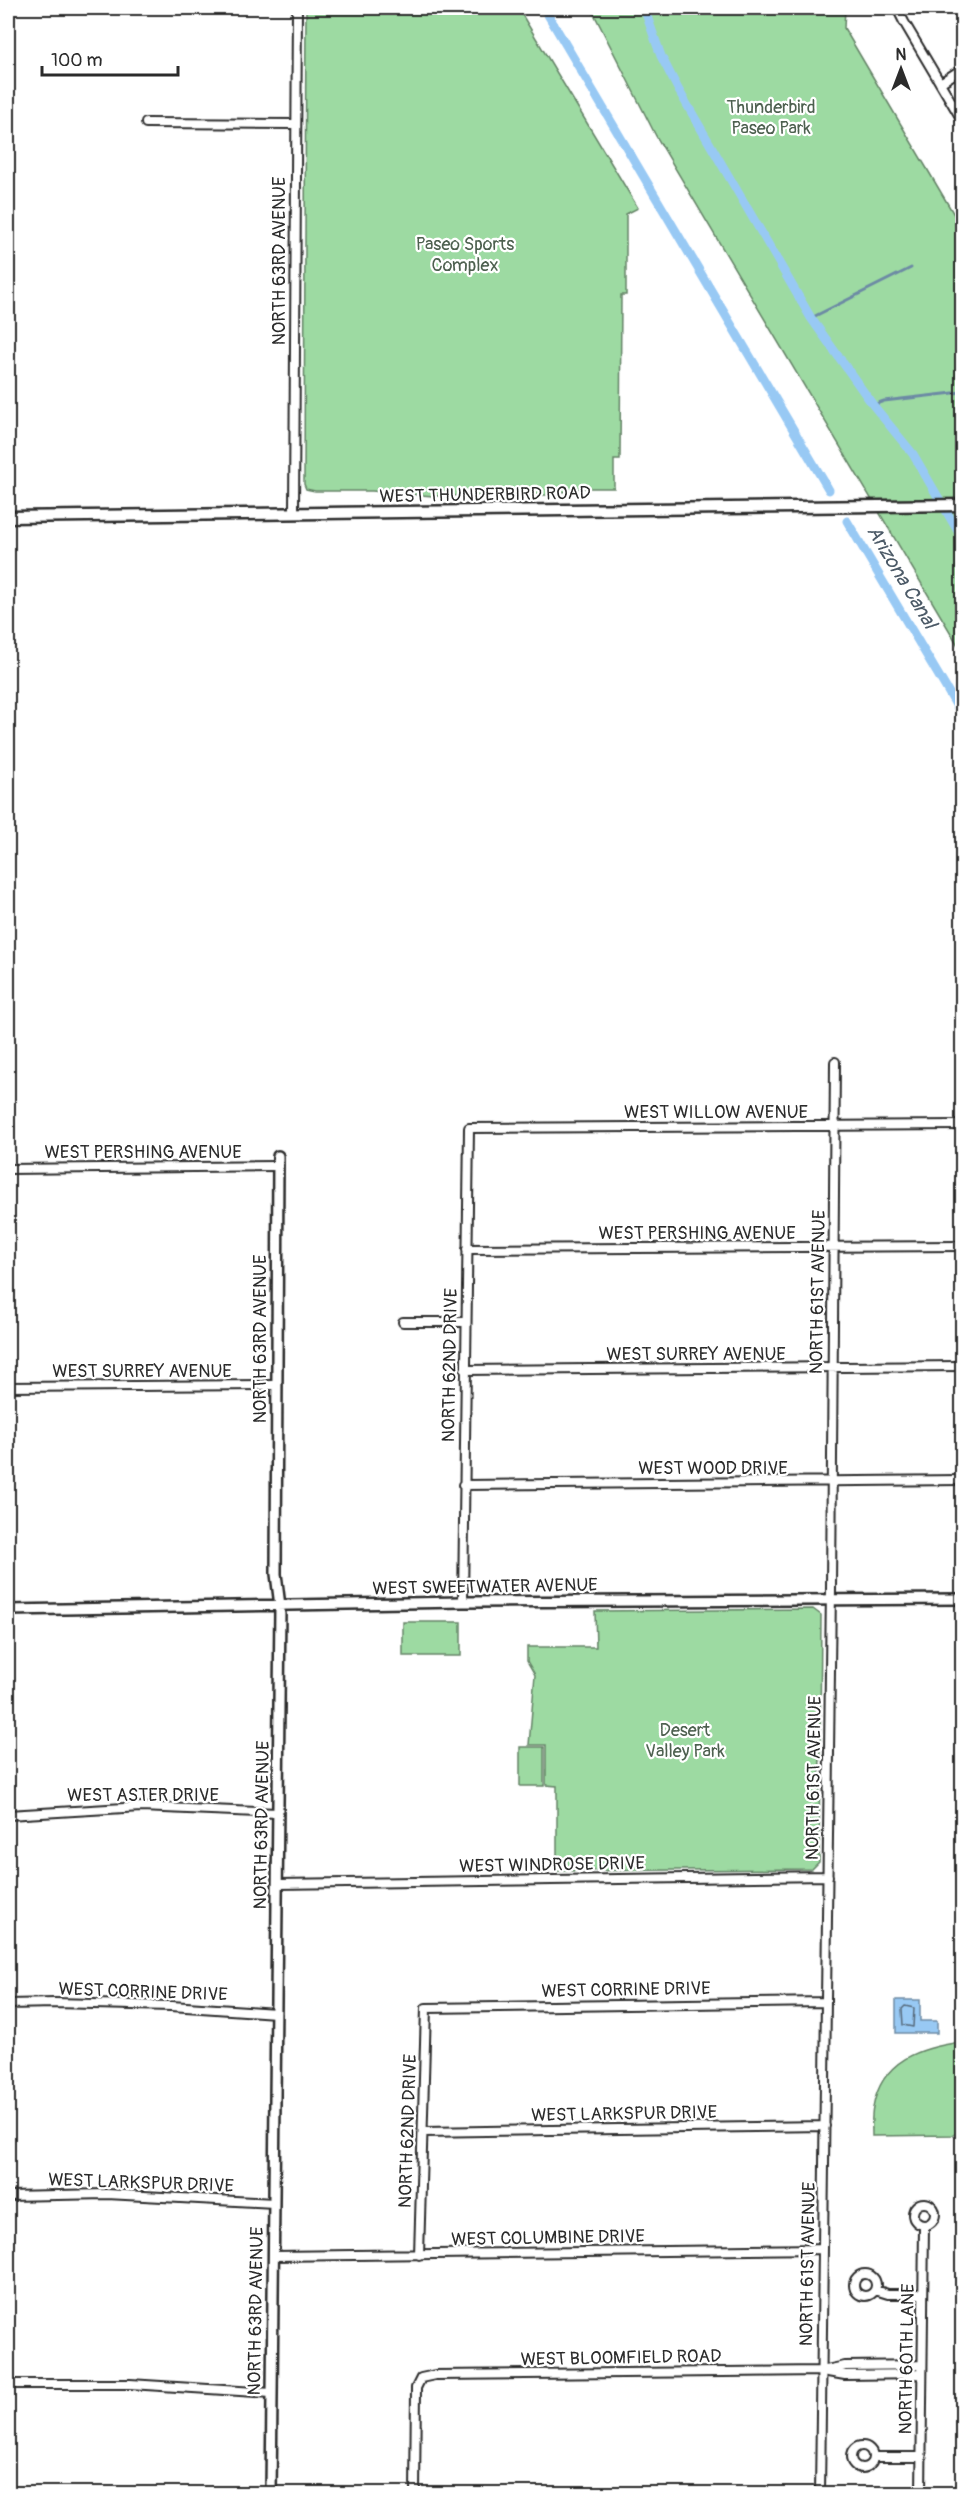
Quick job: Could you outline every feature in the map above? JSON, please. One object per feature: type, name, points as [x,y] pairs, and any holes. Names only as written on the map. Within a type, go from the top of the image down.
[{"type":"main road","name":"WEST THUNDERBIRD ROAD","points":[[8,517],[963,505]]},
{"type":"street","name":"NORTH 63RD AVENUE","points":[[294,514],[297,8]]},
{"type":"street","points":[[897,8],[963,120]]},
{"type":"street","points":[[940,83],[963,69]]},
{"type":"street","points":[[146,123],[296,124]]},
{"type":"street","name":"NORTH 61ST AVENUE","points":[[820,2493],[835,1062]]},
{"type":"street","name":"WEST WILLOW AVENUE","points":[[469,1128],[963,1125]]},
{"type":"street","name":"NORTH 62ND DRIVE","points":[[463,1602],[469,1128]]},
{"type":"street","name":"NORTH 63RD AVENUE","points":[[271,2493],[280,1606],[276,1574],[278,1161]]},
{"type":"street","name":"WEST PERSHING AVENUE","points":[[8,1168],[278,1161]]},
{"type":"street","name":"WEST PERSHING AVENUE","points":[[467,1249],[963,1246]]},
{"type":"street","points":[[403,1322],[466,1322]]},
{"type":"street","name":"WEST SURREY AVENUE","points":[[465,1370],[963,1366]]},
{"type":"street","name":"WEST SURREY AVENUE","points":[[8,1387],[276,1385]]},
{"type":"street","name":"WEST WOOD DRIVE","points":[[463,1485],[963,1480]]},
{"type":"street","name":"WEST SWEETWATER AVENUE","points":[[8,1610],[463,1602],[963,1599]]},
{"type":"street","name":"WEST ASTER DRIVE","points":[[8,1815],[141,1807],[278,1813]]},
{"type":"street","name":"WEST WINDROSE DRIVE","points":[[278,1884],[828,1876]]},
{"type":"street","name":"WEST CORRINE DRIVE","points":[[426,2008],[826,2002]]},
{"type":"street","name":"WEST CORRINE DRIVE","points":[[8,2004],[171,2006],[276,2013]]},
{"type":"street","name":"NORTH 62ND DRIVE","points":[[419,2255],[426,2008]]},
{"type":"street","name":"WEST LARKSPUR DRIVE","points":[[424,2132],[825,2126]]},
{"type":"street","name":"WEST LARKSPUR DRIVE","points":[[8,2196],[108,2194],[274,2203]]},
{"type":"street","name":"NORTH 60TH LANE","points":[[921,2493],[924,2225]]},
{"type":"street","name":"WEST COLUMBINE DRIVE","points":[[273,2256],[823,2249]]},
{"type":"street","points":[[875,2290],[888,2294],[923,2294]]},
{"type":"street","name":"WEST BLOOMFIELD ROAD","points":[[415,2493],[416,2388],[420,2378],[435,2375],[822,2371],[845,2366],[922,2370]]},
{"type":"street","points":[[8,2384],[130,2384],[272,2393]]},
{"type":"street","points":[[874,2457],[921,2457]]},
{"type":"green space","name":"Paseo Sports Complex","points":[[306,8],[518,8],[638,208],[626,214],[626,295],[621,295],[620,460],[614,460],[614,488],[582,488],[547,495],[433,496],[306,489],[304,484]]},
{"type":"green space","name":"Thunderbird Paseo Park","points":[[591,8],[845,8],[844,28],[962,228],[962,652],[656,136]]},
{"type":"green space","name":"Desert Valley Park","points":[[813,1609],[821,1615],[819,1862],[812,1869],[557,1871],[557,1786],[546,1785],[546,1745],[529,1745],[535,1675],[527,1661],[527,1647],[596,1647],[595,1611]]},
{"type":"green space","points":[[403,1622],[461,1622],[461,1656],[403,1656]]},
{"type":"green space","points":[[520,1747],[544,1747],[544,1786],[520,1786]]},
{"type":"green space","points":[[962,2042],[962,2127],[954,2135],[872,2136],[872,2111],[877,2092],[894,2067],[918,2052]]},
{"type":"water","points":[[896,2000],[920,2000],[920,2021],[937,2021],[937,2033],[896,2033]]},
{"type":"waterway","points":[[544,8],[829,490]]},
{"type":"waterway","points":[[644,8],[661,56],[678,89],[811,318],[873,405],[913,454],[962,538]]},
{"type":"waterway","points":[[811,318],[911,268]]},
{"type":"waterway","points":[[873,405],[884,401],[962,392]]},
{"type":"waterway","name":"Arizona Canal","points":[[847,521],[962,715]]}]
